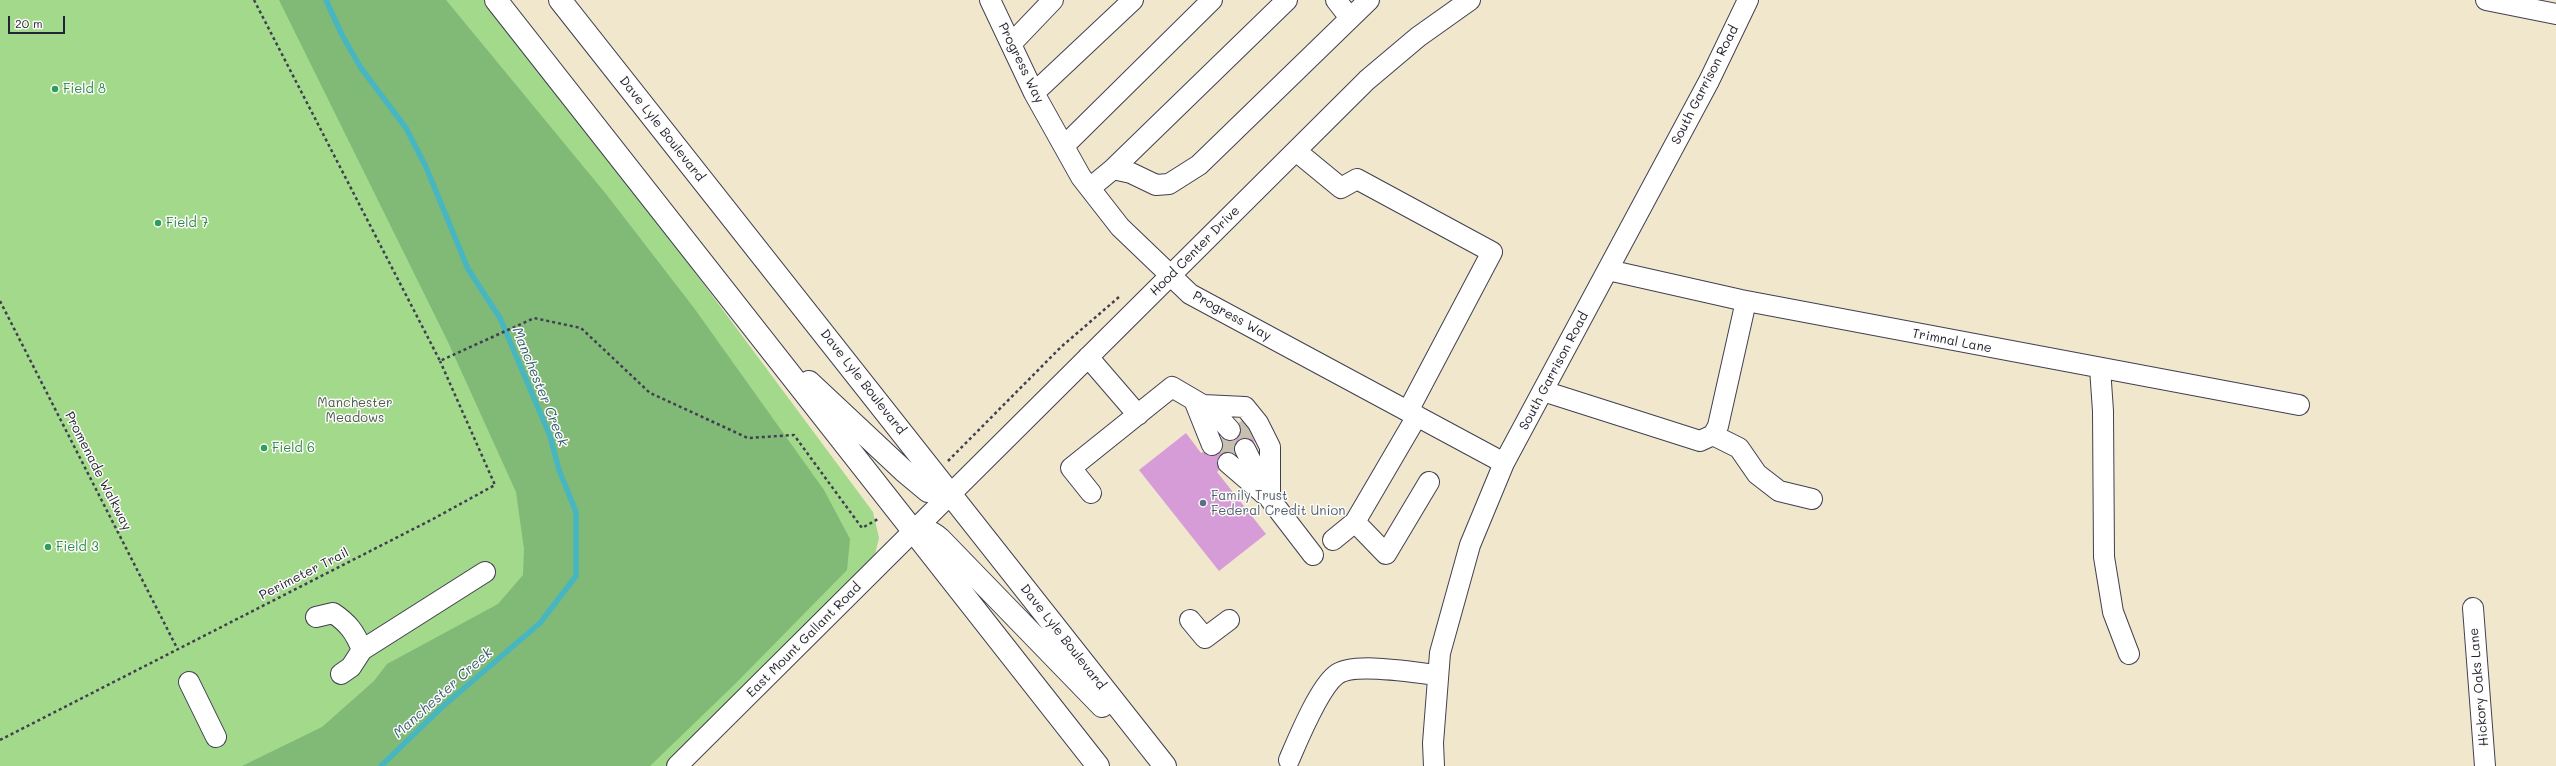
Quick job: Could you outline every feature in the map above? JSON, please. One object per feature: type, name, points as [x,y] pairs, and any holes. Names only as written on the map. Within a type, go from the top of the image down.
[{"type":"main road","points":[[496,0],[1098,766]]},
{"type":"main road","name":"Dave Lyle Boulevard","points":[[560,0],[952,493],[1165,766]]},
{"type":"main road","points":[[758,333],[904,471],[928,491],[952,493]]},
{"type":"main road","points":[[913,532],[932,532],[940,539],[1160,766]]},
{"type":"street","name":"Progress Way","points":[[990,0],[1034,93],[1090,188],[1120,228],[1190,294],[1504,463]]},
{"type":"street","points":[[1011,44],[1053,0]]},
{"type":"street","points":[[1034,93],[1132,0]]},
{"type":"street","points":[[1064,146],[1212,0]]},
{"type":"street","points":[[1090,188],[1112,169],[1287,0]]},
{"type":"street","points":[[1336,0],[1350,18]]},
{"type":"street","points":[[1112,169],[1132,173],[1156,186],[1169,184],[1199,165],[1369,0]]},
{"type":"street","name":"Hood Center Drive","points":[[930,514],[1367,80],[1418,37],[1470,0]]},
{"type":"street","name":"South Garrison Road","points":[[1434,766],[1433,743],[1440,653],[1470,545],[1504,463],[1709,81],[1748,0]]},
{"type":"street","points":[[2486,0],[2556,14]]},
{"type":"street","points":[[1296,151],[1341,188],[1357,179],[1492,252],[1413,414],[1355,522],[1333,540]]},
{"type":"street","name":"Trimnal Lane","points":[[1608,270],[1746,301],[2299,406]]},
{"type":"street","points":[[1543,391],[1700,441],[1713,435],[1718,426],[1746,301]]},
{"type":"street","points":[[1088,357],[1138,415]]},
{"type":"street","points":[[2100,368],[2104,434],[2104,557],[2113,612],[2129,654]]},
{"type":"street","points":[[1091,493],[1071,468],[1172,387],[1213,411],[1226,434]]},
{"type":"street","points":[[1199,402],[1245,407],[1258,423],[1270,447],[1270,499]]},
{"type":"street","points":[[1713,435],[1739,448],[1757,474],[1779,491],[1812,500]]},
{"type":"street","points":[[1241,453],[1270,499],[1313,555]]},
{"type":"street","points":[[1355,522],[1386,554],[1429,482]]},
{"type":"street","name":"East Mount Gallant Road","points":[[677,766],[930,514]]},
{"type":"street","points":[[341,674],[351,667],[362,650],[485,572]]},
{"type":"street","name":"Hickory Oaks Lane","points":[[2473,608],[2484,766]]},
{"type":"street","points":[[316,617],[333,613],[347,622],[356,634],[362,650]]},
{"type":"street","points":[[1190,620],[1205,638],[1229,620]]},
{"type":"street","points":[[1289,760],[1314,707],[1336,674],[1355,668],[1438,675]]},
{"type":"street","points":[[189,682],[216,737]]},
{"type":"path","points":[[254,0],[440,361],[534,318],[581,328],[650,393],[748,438],[794,435],[862,528],[895,507]]},
{"type":"path","name":"Promenade Walkway","points":[[0,301],[178,650]]},
{"type":"path","name":"Perimeter Trail","points":[[0,740],[433,519],[495,485],[440,361]]},
{"type":"green space","name":"Manchester Meadows","points":[[0,0],[484,0],[613,162],[873,512],[879,538],[872,566],[667,766],[0,766]]},
{"type":"green space","points":[[279,0],[446,0],[606,194],[694,308],[824,490],[850,539],[847,570],[735,684],[650,766],[242,766],[322,727],[374,681],[387,664],[498,604],[523,575],[524,549],[516,492],[448,342]]},
{"type":"building","name":"Family Trust Federal Credit Union","points":[[1242,421],[1255,442],[1246,438],[1240,439],[1234,448],[1235,454],[1225,452],[1219,456],[1217,461],[1219,470],[1217,472],[1266,534],[1219,571],[1139,470],[1186,433],[1201,453],[1203,452],[1210,456],[1217,455],[1223,447],[1221,438],[1232,441],[1238,438],[1241,433],[1239,423]]},
{"type":"waterway","name":"Manchester Creek","points":[[326,0],[342,35],[361,68],[406,128],[426,167],[468,269],[500,318],[550,436],[559,470],[576,512],[576,576],[540,623],[441,708],[381,766]]},
{"type":"tunnel","points":[[1240,422],[1254,443]]},
{"type":"tunnel","points":[[1221,438],[1237,457]]},
{"type":"place","name":"Field 8","points":[[55,89]]},
{"type":"place","name":"Field 7","points":[[158,223]]},
{"type":"place","name":"Field 6","points":[[264,448]]},
{"type":"place","name":"Family Trust Federal Credit Union","points":[[1203,503]]},
{"type":"place","name":"Field 3","points":[[48,547]]}]
